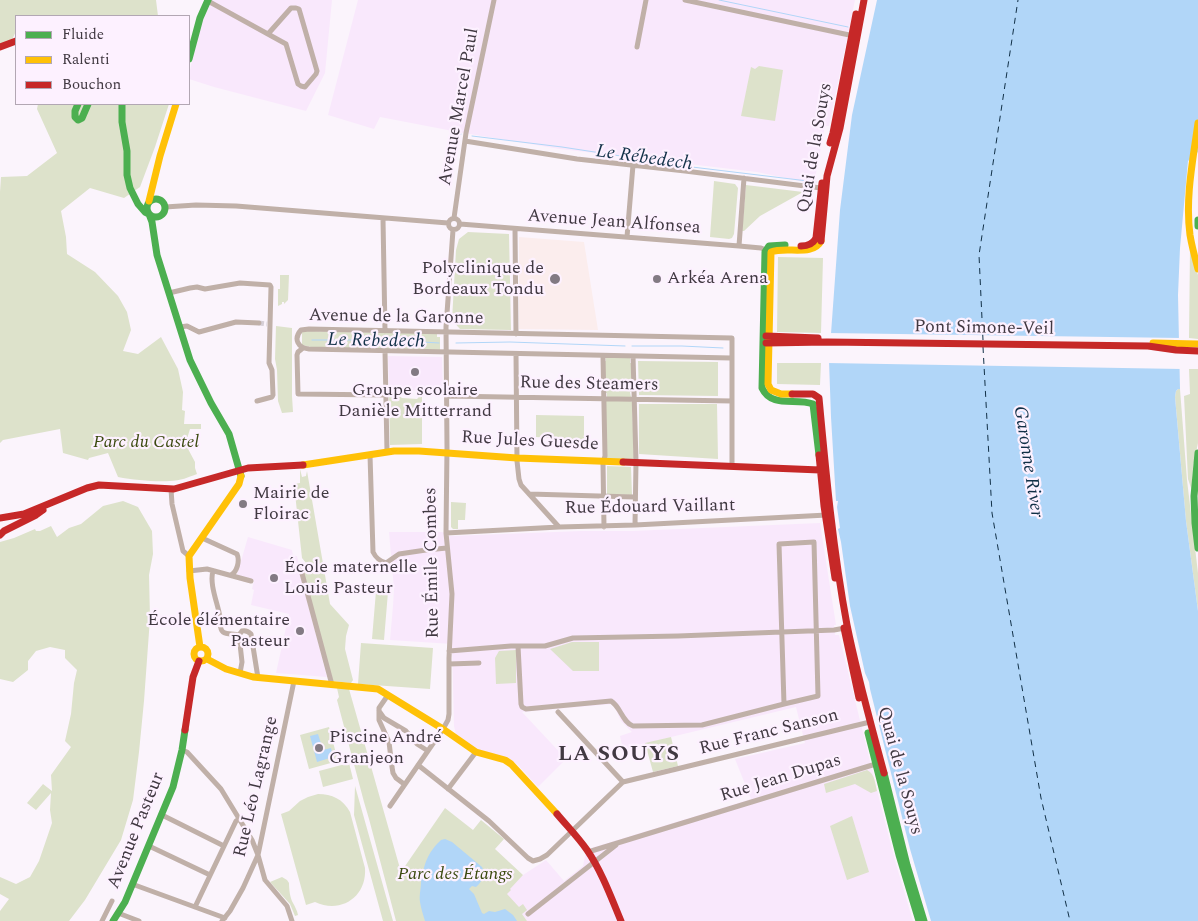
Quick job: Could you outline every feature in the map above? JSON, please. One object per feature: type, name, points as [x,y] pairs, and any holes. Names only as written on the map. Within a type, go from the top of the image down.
[{"type":"main road","points":[[190,55],[200,18],[208,0]]},
{"type":"main road","name":"Quai de la Souys","points":[[768,251],[813,250],[821,243],[827,176],[840,128],[859,0]]},
{"type":"main road","name":"Quai de la Souys","points":[[828,515],[830,499],[824,476],[814,406],[811,402],[774,400],[765,395],[762,388],[766,340],[768,251],[769,246],[772,245],[808,246],[814,242],[817,234],[821,188],[826,160],[864,0]]},
{"type":"main road","points":[[0,47],[15,41]]},
{"type":"main road","points":[[78,105],[74,115],[78,120],[82,118],[88,105]]},
{"type":"main road","points":[[122,105],[122,125],[128,159],[130,187],[145,213],[154,217],[160,216]]},
{"type":"main road","points":[[176,105],[160,156],[147,210],[152,222],[152,234],[156,250],[194,368],[229,434],[241,479],[189,556],[189,571],[200,647]]},
{"type":"main road","points":[[1198,123],[1196,159],[1191,171],[1189,192],[1190,231],[1193,253],[1198,269]]},
{"type":"main road","points":[[152,187],[165,208],[164,213],[156,224],[161,265]]},
{"type":"main road","points":[[1189,192],[1198,254]]},
{"type":"main road","points":[[136,200],[148,203],[154,199],[159,199]]},
{"type":"main road","points":[[1198,220],[1198,226]]},
{"type":"main road","name":"Pont Simone-Veil","points":[[766,340],[1198,347]]},
{"type":"main road","name":"Rue Jules Guesde","points":[[42,505],[99,485],[171,489],[258,466],[302,465],[387,452],[420,451],[517,458],[732,466],[823,467]]},
{"type":"main road","points":[[1198,453],[1194,505],[1198,548]]},
{"type":"main road","name":"Quai de la Souys","points":[[823,467],[828,515],[846,628],[902,862],[919,921]]},
{"type":"main road","points":[[1195,483],[1198,473]]},
{"type":"main road","points":[[0,514],[13,513],[42,505]]},
{"type":"main road","points":[[0,518],[24,514],[42,505]]},
{"type":"main road","points":[[0,535],[41,512],[43,509],[42,505]]},
{"type":"main road","points":[[200,647],[207,650],[209,654],[203,662],[198,661],[194,654],[196,649],[200,647]]},
{"type":"main road","points":[[207,659],[226,669],[258,678],[373,688],[388,695],[443,729],[476,752],[505,760],[516,768],[572,831],[588,852],[607,887],[621,921]]},
{"type":"main road","name":"Avenue Pasteur","points":[[113,921],[132,884],[173,787],[182,750],[193,676],[198,661]]},
{"type":"main road","name":"Quai de la Souys","points":[[878,763],[924,921]]},
{"type":"street","points":[[208,0],[268,34],[286,44],[298,84],[305,87],[317,71],[299,9],[291,8],[268,34]]},
{"type":"street","name":"Avenue Marcel Paul","points":[[454,218],[465,141],[494,0]]},
{"type":"street","points":[[637,47],[646,0]]},
{"type":"street","points":[[685,0],[854,36]]},
{"type":"street","points":[[465,141],[577,160],[821,188]]},
{"type":"street","points":[[627,238],[633,165]]},
{"type":"street","points":[[1191,171],[1198,166]]},
{"type":"street","points":[[739,246],[744,178]]},
{"type":"street","points":[[165,208],[217,205],[448,223]]},
{"type":"street","points":[[383,218],[385,331]]},
{"type":"street","points":[[454,218],[460,224],[454,230],[449,228],[448,223],[454,218]]},
{"type":"street","name":"Avenue Jean Alfonsea","points":[[460,224],[739,246],[760,248],[768,251]]},
{"type":"street","points":[[515,229],[516,334]]},
{"type":"street","name":"Rue Émile Combes","points":[[390,806],[443,729],[450,714],[448,664],[452,594],[446,532],[446,352],[449,281],[454,230]]},
{"type":"street","points":[[169,292],[240,283],[268,284],[271,287],[269,363],[272,370],[273,395],[258,401]]},
{"type":"street","points":[[180,327],[187,326],[197,332],[203,332],[236,322],[259,324]]},
{"type":"street","name":"Avenue de la Garonne","points":[[305,329],[447,332],[732,338],[731,358],[309,349],[303,348],[298,343],[296,337],[299,332],[305,329]]},
{"type":"street","points":[[303,348],[297,355],[298,394],[385,395]]},
{"type":"street","points":[[385,351],[387,452]]},
{"type":"street","name":"Rue Édouard Vaillant","points":[[516,354],[517,458],[520,484],[559,527],[604,527],[828,515]]},
{"type":"street","points":[[603,356],[604,527]]},
{"type":"street","points":[[634,356],[635,525]]},
{"type":"street","points":[[731,358],[732,466]]},
{"type":"street","name":"Rue des Steamers","points":[[447,396],[732,400]]},
{"type":"street","points":[[370,455],[373,552],[375,557],[386,563],[399,554],[447,548]]},
{"type":"street","points":[[171,489],[172,504],[183,551],[189,556]]},
{"type":"street","points":[[529,494],[634,497]]},
{"type":"street","points":[[446,532],[559,527]]},
{"type":"street","points":[[202,538],[237,554],[239,560],[235,572],[230,575]]},
{"type":"street","points":[[518,646],[520,704],[526,709],[612,701],[629,724],[633,726],[702,725],[818,696],[814,542],[779,544],[784,704]]},
{"type":"street","points":[[300,566],[332,685]]},
{"type":"street","points":[[189,571],[207,569],[251,581]]},
{"type":"street","points":[[213,571],[212,575],[221,623],[220,628],[224,633],[239,635]]},
{"type":"street","points":[[449,651],[545,646],[573,638],[817,631],[846,628]]},
{"type":"street","points":[[240,673],[242,662],[239,635],[245,630],[251,634],[258,678]]},
{"type":"street","points":[[448,664],[479,663]]},
{"type":"street","name":"Rue Léo Lagrange","points":[[224,920],[243,888],[258,855],[294,681]]},
{"type":"street","points":[[388,695],[378,711],[380,724],[390,745],[393,773],[404,784]]},
{"type":"street","points":[[378,711],[380,715],[406,731],[417,744],[428,751]]},
{"type":"street","points":[[418,765],[490,822],[528,858],[533,860],[540,859],[623,782],[558,712]]},
{"type":"street","name":"Rue Franc Sanson","points":[[623,782],[868,723]]},
{"type":"street","points":[[182,750],[187,752],[221,789],[252,840],[264,880],[287,906],[292,921]]},
{"type":"street","points":[[448,789],[476,752]]},
{"type":"street","name":"Rue Jean Dupas","points":[[588,852],[878,763]]},
{"type":"street","points":[[162,815],[224,846]]},
{"type":"street","points":[[195,907],[236,822],[240,820]]},
{"type":"street","points":[[528,914],[619,843]]},
{"type":"street","points":[[149,846],[210,875]]},
{"type":"street","points":[[132,884],[195,907],[224,920]]},
{"type":"street","name":"Avenue Pasteur","points":[[102,921],[112,901]]},
{"type":"street","points":[[118,913],[139,921]]},
{"type":"shaded area","points":[[212,0],[332,0],[325,73],[306,111],[190,79],[190,70],[202,20]]},
{"type":"shaded area","points":[[358,0],[855,0],[829,126],[825,126],[814,184],[757,172],[560,149],[380,117],[374,129],[328,115]]},
{"type":"shaded area","name":"Polyclinique de Bordeaux Tondu","points":[[519,237],[584,242],[598,330],[519,329]]},
{"type":"shaded area","name":"Groupe scolaire Danièle Mitterrand","points":[[388,356],[442,357],[443,391],[389,390]]},
{"type":"shaded area","points":[[820,523],[836,625],[834,625],[835,635],[839,635],[883,814],[913,921],[527,921],[503,893],[523,875],[546,860],[564,881],[583,866],[585,856],[591,848],[751,799],[735,759],[805,743],[796,707],[623,750],[620,736],[632,732],[621,721],[613,704],[522,712],[566,759],[538,787],[511,760],[479,751],[456,734],[454,726],[452,644],[390,640],[394,589],[389,532],[442,532],[451,536]]},
{"type":"shaded area","points":[[248,537],[292,550],[293,556],[297,556],[327,677],[276,673],[289,614],[251,605],[254,581],[237,575]]},
{"type":"green space","points":[[0,0],[156,0],[158,15],[15,15],[15,33],[12,40],[0,45]]},
{"type":"green space","points":[[759,66],[783,70],[775,121],[741,116],[751,67],[755,69]]},
{"type":"green space","name":"Parc du Castel","points":[[38,105],[169,105],[140,187],[124,198],[90,188],[61,211],[67,254],[95,272],[118,296],[127,312],[131,330],[123,351],[138,354],[161,337],[178,369],[183,392],[182,410],[185,411],[184,424],[201,424],[201,429],[190,429],[186,442],[195,462],[197,474],[174,481],[144,481],[118,477],[108,453],[89,458],[88,460],[63,453],[60,429],[3,440],[0,443],[1,177],[27,176],[57,153],[37,109]]},
{"type":"green space","points":[[714,181],[735,184],[738,188],[734,234],[729,239],[710,237]]},
{"type":"green space","points":[[746,185],[803,192],[760,216],[742,231]]},
{"type":"green space","points":[[468,232],[509,234],[511,330],[460,329],[452,320],[456,250],[459,239]]},
{"type":"green space","points":[[1190,248],[1198,275],[1198,339],[1189,338]]},
{"type":"green space","points":[[778,257],[823,258],[821,333],[777,332]]},
{"type":"green space","points":[[280,275],[289,275],[288,300],[278,306],[278,289],[280,289]]},
{"type":"green space","points":[[276,326],[292,328],[293,412],[282,413],[278,401],[275,359]]},
{"type":"green space","points":[[302,332],[437,333],[437,337],[440,337],[440,351],[315,348],[302,345]]},
{"type":"green space","points":[[606,357],[630,358],[630,363],[632,363],[633,392],[630,392],[631,397],[607,397],[607,393],[605,393],[604,361],[606,361]]},
{"type":"green space","points":[[638,361],[718,362],[718,396],[639,395]]},
{"type":"green space","points":[[777,363],[821,363],[820,385],[777,384]]},
{"type":"green space","points":[[1189,369],[1198,369],[1198,443],[1193,467],[1192,491],[1188,479],[1184,396],[1190,394]]},
{"type":"green space","points":[[1178,389],[1180,389],[1187,480],[1198,573],[1198,611],[1186,521],[1175,397]]},
{"type":"green space","points":[[399,396],[417,399],[422,397],[422,444],[390,445],[389,397]]},
{"type":"green space","points":[[606,401],[632,402],[633,459],[606,458]]},
{"type":"green space","points":[[639,404],[717,404],[718,459],[639,454]]},
{"type":"green space","points":[[536,415],[584,416],[584,440],[536,437]]},
{"type":"green space","points":[[607,466],[631,467],[632,495],[607,494]]},
{"type":"green space","points":[[300,469],[302,477],[306,476],[307,471],[330,604],[349,625],[345,649],[353,680],[351,683],[333,681],[302,572],[306,567],[306,563],[302,558],[294,484],[300,483]]},
{"type":"green space","points":[[123,501],[138,507],[152,531],[153,554],[149,575],[150,618],[144,701],[133,800],[121,840],[85,900],[69,921],[0,921],[0,911],[9,899],[0,894],[0,877],[16,884],[30,877],[39,861],[52,823],[50,810],[51,793],[36,810],[27,803],[43,784],[52,791],[51,775],[71,747],[65,741],[77,670],[65,658],[65,650],[50,647],[36,651],[28,661],[28,670],[13,682],[0,679],[0,542],[35,529],[40,531],[51,526],[57,537],[69,528],[81,524],[103,506]]},
{"type":"green space","points":[[451,502],[466,503],[465,520],[458,520],[458,529],[451,527]]},
{"type":"green space","points":[[376,591],[388,592],[384,640],[372,639]]},
{"type":"green space","points":[[572,642],[599,642],[599,671],[573,671],[550,649]]},
{"type":"green space","points":[[361,643],[433,648],[430,689],[358,684]]},
{"type":"green space","points":[[516,650],[516,683],[496,684],[495,658],[499,651]]},
{"type":"green space","name":"Parc des Étangs","points":[[337,688],[349,689],[401,872],[445,808],[473,830],[481,820],[504,839],[495,849],[523,875],[507,894],[519,907],[523,904],[527,910],[522,914],[527,921],[396,921],[337,700],[339,697]]},
{"type":"green space","name":"Piscine André Granjeon","points":[[329,727],[338,761],[309,769],[300,735]]},
{"type":"green space","points":[[671,737],[678,766],[653,772],[645,743]]},
{"type":"green space","points":[[349,763],[353,779],[323,787],[319,771]]},
{"type":"green space","points":[[867,770],[873,776],[877,791],[871,793],[855,784],[826,793],[824,784]]},
{"type":"green space","points":[[355,786],[393,921],[383,921],[354,815]]},
{"type":"green space","points":[[318,794],[337,798],[347,807],[365,868],[362,887],[357,895],[343,904],[334,906],[315,902],[306,905],[281,814],[289,811],[300,801]]},
{"type":"green space","points":[[852,816],[869,872],[847,880],[830,826]]},
{"type":"green space","points":[[282,877],[289,883],[291,899],[298,915],[295,916],[290,904],[270,882]]},
{"type":"water","name":"Garonne River","points":[[877,0],[1198,0],[1198,152],[1188,161],[1180,248],[1178,295],[1180,389],[1176,391],[1175,397],[1186,521],[1198,611],[1198,921],[931,921],[910,849],[850,606],[838,529],[840,528],[838,501],[836,501],[831,417],[829,361],[840,210],[852,115]]},
{"type":"water","points":[[318,734],[323,750],[331,748],[333,757],[317,762],[310,736]]},
{"type":"water","points":[[445,839],[452,842],[482,867],[484,872],[482,880],[476,887],[472,886],[469,889],[474,894],[482,913],[505,909],[517,921],[425,921],[420,899],[422,876],[429,855],[441,840]]},
{"type":"pier","points":[[828,333],[1181,338],[1182,369],[827,363]]},
{"type":"waterway","points":[[719,0],[848,27]]},
{"type":"waterway","name":"Le Rébedech","points":[[472,136],[562,147],[692,167],[816,182]]},
{"type":"waterway","name":"Le Rebedech","points":[[312,340],[390,340],[439,343]]},
{"type":"waterway","points":[[456,343],[510,342],[625,346]]},
{"type":"waterway","points":[[632,346],[723,348]]},
{"type":"ferry route","points":[[983,340],[979,255],[1018,0]]},
{"type":"ferry route","points":[[983,347],[992,513],[1041,798],[1070,921]]},
{"type":"tunnel","points":[[259,323],[267,324]]},
{"type":"traffic: fast","points":[[190,55],[200,18],[208,0]]},
{"type":"traffic: fast","points":[[78,105],[75,117],[78,120],[82,118],[88,105]]},
{"type":"traffic: fast","points":[[122,105],[122,122],[127,151],[127,175],[130,188],[138,204],[149,214],[157,255],[190,360],[229,434],[241,476]]},
{"type":"traffic: fast","points":[[152,199],[160,199],[165,204],[165,208],[163,215],[152,217],[147,212],[147,204],[152,199]]},
{"type":"traffic: fast","points":[[1198,220],[1198,226]]},
{"type":"traffic: fast","points":[[785,245],[769,246],[765,252],[762,388],[766,394],[778,400],[813,404],[819,455]]},
{"type":"traffic: fast","points":[[1198,453],[1194,496],[1198,548]]},
{"type":"traffic: fast","points":[[113,921],[125,902],[173,787],[185,730]]},
{"type":"traffic: fast","points":[[868,733],[899,855],[919,921]]},
{"type":"traffic: fast","points":[[884,773],[907,865],[924,921]]},
{"type":"traffic: slow","points":[[149,201],[176,105]]},
{"type":"traffic: slow","points":[[1198,123],[1188,207],[1190,235],[1198,269]]},
{"type":"traffic: slow","points":[[792,394],[781,394],[771,390],[768,384],[771,252],[777,250],[812,249],[821,241]]},
{"type":"traffic: slow","points":[[1153,343],[1198,344]]},
{"type":"traffic: slow","points":[[303,465],[394,451],[623,462]]},
{"type":"traffic: slow","points":[[200,647],[190,578],[189,556],[239,484],[241,476]]},
{"type":"traffic: slow","points":[[198,647],[204,647],[208,654],[204,661],[198,661],[194,657],[194,651],[198,647]]},
{"type":"traffic: slow","points":[[207,659],[226,669],[253,677],[378,689],[443,729],[476,752],[505,760],[511,764],[557,814]]},
{"type":"traffic: jam","points":[[821,241],[827,176],[840,128],[864,0]]},
{"type":"traffic: jam","points":[[830,143],[856,14]]},
{"type":"traffic: jam","points":[[0,47],[15,41]]},
{"type":"traffic: jam","points":[[801,246],[810,244],[816,238],[822,183]]},
{"type":"traffic: jam","points":[[766,336],[818,338]]},
{"type":"traffic: jam","points":[[766,343],[1148,346],[1198,351]]},
{"type":"traffic: jam","points":[[792,394],[813,394],[819,398],[830,512],[842,597],[855,662],[884,773]]},
{"type":"traffic: jam","points":[[819,455],[824,506],[835,578]]},
{"type":"traffic: jam","points":[[623,462],[820,470]]},
{"type":"traffic: jam","points":[[0,518],[24,514],[87,488],[99,485],[174,489],[248,468],[303,465]]},
{"type":"traffic: jam","points":[[0,535],[43,510]]},
{"type":"traffic: jam","points":[[844,628],[859,698]]},
{"type":"traffic: jam","points":[[185,730],[193,677],[199,661]]},
{"type":"traffic: jam","points":[[557,814],[592,858],[621,921]]},
{"type":"place","name":"Polyclinique de Bordeaux Tondu","points":[[555,279]]},
{"type":"place","name":"Arkéa Arena","points":[[657,279]]},
{"type":"place","name":"Groupe scolaire Danièle Mitterrand","points":[[415,372]]},
{"type":"place","name":"Mairie de Floirac","points":[[243,504]]},
{"type":"place","name":"École maternelle Louis Pasteur","points":[[274,578]]},
{"type":"place","name":"École élémentaire Pasteur","points":[[300,631]]},
{"type":"place","name":"Piscine André Granjeon","points":[[319,748]]},
{"type":"district","name":"LA SOUYS","points":[[619,756]]}]
